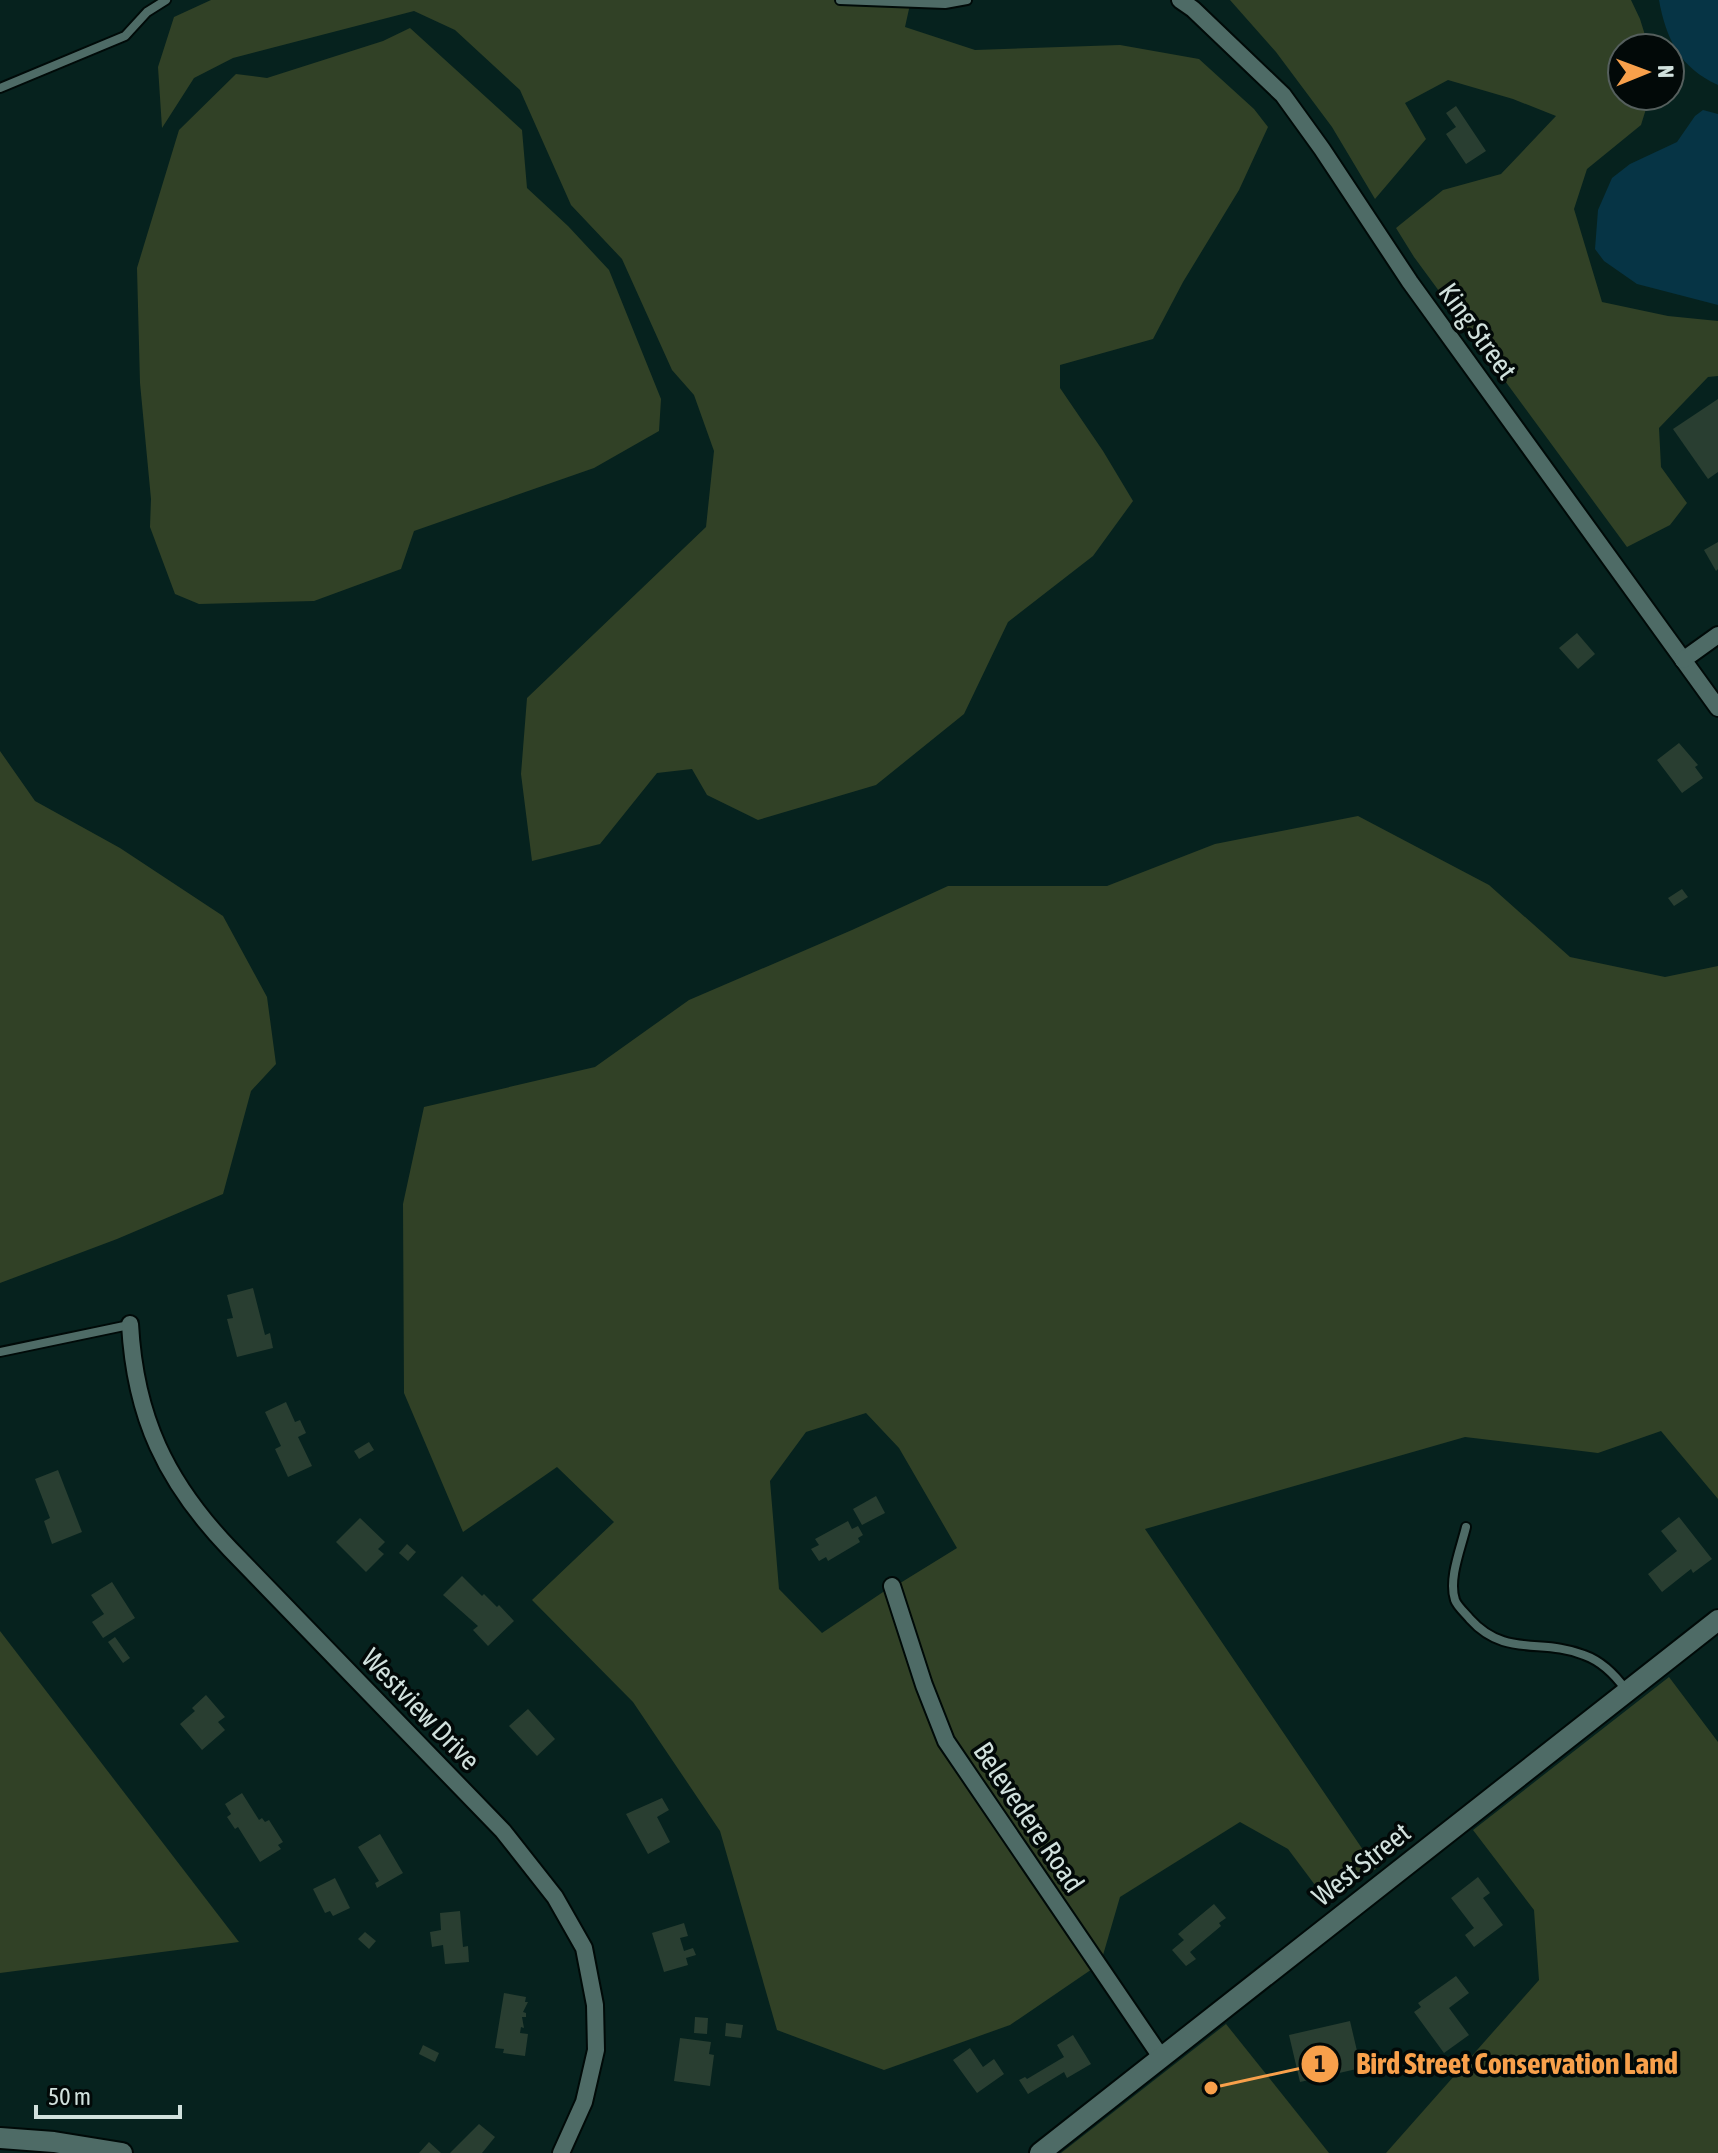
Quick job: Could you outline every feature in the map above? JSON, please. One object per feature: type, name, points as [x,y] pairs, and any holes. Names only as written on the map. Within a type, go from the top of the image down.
[{"type":"street","name":"King Street","points":[[1180,0],[1283,95],[1410,282],[1718,708]]},
{"type":"street","points":[[1683,660],[1718,635]]},
{"type":"street","name":"Westview Drive","points":[[130,1324],[132,1364],[140,1400],[173,1477],[189,1500],[239,1559],[503,1831],[555,1897],[584,1948],[595,2005],[596,2050],[584,2102],[561,2153]]},
{"type":"street","name":"Belevedere Road","points":[[892,1586],[946,1741],[1161,2057]]},
{"type":"street","name":"West Street","points":[[1040,2153],[1718,1620]]},
{"type":"street","points":[[0,2138],[105,2148],[122,2153]]},
{"type":"lane","points":[[0,88],[125,36],[147,12],[166,0]]},
{"type":"lane","points":[[840,0],[945,4],[967,0]]},
{"type":"lane","points":[[0,1352],[130,1324]]},
{"type":"lane","points":[[1466,1527],[1454,1580],[1455,1601],[1473,1622],[1495,1639],[1515,1646],[1546,1647],[1585,1655],[1615,1676],[1627,1691]]},
{"type":"green space","points":[[211,0],[911,0],[905,27],[975,50],[1120,45],[1199,59],[1254,109],[1268,127],[1239,190],[1183,282],[1153,339],[1060,365],[1060,388],[1133,501],[1093,556],[1008,622],[964,714],[876,785],[758,820],[707,795],[692,769],[657,773],[600,844],[532,861],[521,774],[527,698],[706,527],[714,451],[694,395],[672,370],[622,259],[571,205],[520,90],[455,30],[414,11],[233,58],[194,78],[162,128],[158,67],[174,17]]},
{"type":"green space","points":[[1230,0],[1631,0],[1644,32],[1606,32],[1606,112],[1645,112],[1641,125],[1587,169],[1574,209],[1602,302],[1668,316],[1718,321],[1718,376],[1708,377],[1659,428],[1661,467],[1687,503],[1670,525],[1627,547],[1414,257],[1396,228],[1443,190],[1501,174],[1556,116],[1513,99],[1448,80],[1405,103],[1426,139],[1375,199],[1332,127],[1276,52]]},
{"type":"green space","points":[[410,28],[522,130],[527,188],[609,270],[661,399],[659,431],[594,468],[414,531],[401,569],[314,601],[199,604],[175,594],[150,527],[151,499],[140,383],[137,268],[179,130],[236,74],[267,78],[383,41]]},
{"type":"green space","points":[[0,751],[35,801],[120,848],[223,916],[267,997],[276,1064],[251,1091],[223,1194],[117,1239],[0,1283]]},
{"type":"green space","points":[[1358,816],[1489,885],[1570,957],[1665,977],[1718,966],[1718,1499],[1661,1431],[1598,1453],[1465,1437],[1145,1529],[1376,1869],[1324,1897],[1288,1849],[1240,1822],[1120,1897],[1101,1962],[949,1740],[897,1585],[957,1548],[899,1448],[866,1413],[806,1432],[770,1481],[779,1589],[822,1633],[892,1586],[946,1741],[1098,1965],[1010,2025],[884,2070],[777,2030],[720,1831],[633,1702],[532,1600],[614,1522],[557,1467],[463,1532],[404,1393],[403,1204],[424,1107],[595,1067],[689,1000],[948,886],[1107,886],[1215,844]]},
{"type":"green space","points":[[0,1631],[239,1942],[0,1973]]},
{"type":"green space","points":[[1669,1677],[1718,1742],[1718,2153],[1386,2153],[1539,1980],[1534,1910],[1473,1830]]},
{"type":"green space","points":[[1226,2024],[1329,2153],[1061,2153]]},
{"type":"water","points":[[1659,0],[1718,0],[1718,85],[1686,63],[1686,32],[1668,32]]},
{"type":"water","points":[[1703,110],[1718,114],[1718,305],[1637,284],[1604,261],[1595,249],[1598,210],[1612,178],[1630,164],[1677,142],[1695,116]]},
{"type":"building","points":[[1456,106],[1486,151],[1466,164],[1446,134],[1456,127],[1446,113]]},
{"type":"building","points":[[1718,399],[1718,472],[1708,479],[1673,429]]},
{"type":"building","points":[[1718,542],[1718,569],[1716,571],[1704,550]]},
{"type":"building","points":[[1577,633],[1595,654],[1578,669],[1559,648]]},
{"type":"building","points":[[1679,743],[1698,765],[1695,767],[1703,778],[1682,793],[1657,760]]},
{"type":"building","points":[[1682,889],[1688,897],[1674,906],[1668,898]]},
{"type":"building","points":[[253,1288],[265,1335],[270,1333],[273,1348],[237,1357],[227,1319],[233,1318],[227,1295]]},
{"type":"building","points":[[286,1402],[295,1422],[300,1420],[306,1433],[298,1437],[312,1466],[288,1477],[275,1449],[281,1446],[265,1412]]},
{"type":"building","points":[[369,1442],[374,1450],[359,1459],[354,1451]]},
{"type":"building","points":[[58,1470],[82,1532],[52,1544],[44,1521],[50,1518],[35,1479]]},
{"type":"building","points":[[876,1496],[885,1513],[862,1525],[853,1509]]},
{"type":"building","points":[[1679,1517],[1712,1559],[1693,1573],[1691,1569],[1662,1592],[1648,1574],[1677,1551],[1661,1531]]},
{"type":"building","points":[[360,1518],[385,1542],[378,1549],[384,1554],[366,1572],[336,1542]]},
{"type":"building","points":[[848,1521],[852,1529],[858,1526],[863,1535],[858,1538],[860,1542],[828,1561],[826,1557],[819,1561],[811,1549],[819,1545],[815,1539]]},
{"type":"building","points":[[407,1544],[416,1552],[408,1561],[399,1553]]},
{"type":"building","points":[[462,1576],[514,1621],[488,1646],[473,1630],[478,1626],[443,1595]]},
{"type":"building","points":[[112,1582],[135,1618],[103,1638],[92,1622],[104,1614],[91,1595]]},
{"type":"building","points":[[115,1637],[130,1658],[123,1663],[108,1642]]},
{"type":"building","points":[[206,1695],[225,1717],[218,1722],[225,1730],[202,1750],[180,1724],[195,1711],[192,1708]]},
{"type":"building","points":[[528,1709],[555,1739],[537,1756],[509,1726]]},
{"type":"building","points":[[242,1793],[259,1820],[269,1820],[283,1842],[278,1845],[281,1849],[260,1862],[238,1827],[235,1829],[227,1817],[231,1814],[225,1804]]},
{"type":"building","points":[[662,1798],[669,1810],[657,1817],[670,1842],[648,1854],[626,1814]]},
{"type":"building","points":[[380,1834],[403,1873],[377,1888],[375,1883],[379,1881],[358,1847]]},
{"type":"building","points":[[1478,1877],[1490,1893],[1483,1898],[1503,1925],[1474,1947],[1465,1935],[1474,1928],[1451,1898]]},
{"type":"building","points":[[335,1878],[350,1908],[333,1916],[330,1911],[325,1913],[313,1889]]},
{"type":"building","points":[[1214,1904],[1226,1918],[1190,1952],[1196,1959],[1186,1966],[1172,1950],[1184,1940],[1178,1934]]},
{"type":"building","points":[[460,1911],[463,1947],[468,1946],[469,1962],[445,1964],[443,1945],[432,1947],[430,1932],[441,1930],[440,1913]]},
{"type":"building","points":[[684,1923],[688,1936],[680,1938],[684,1951],[693,1948],[696,1955],[686,1958],[688,1965],[664,1972],[652,1933]]},
{"type":"building","points":[[365,1932],[376,1941],[369,1949],[358,1939]]},
{"type":"building","points":[[1456,1976],[1469,1993],[1449,2008],[1469,2035],[1444,2053],[1414,2012],[1421,2007],[1418,2003]]},
{"type":"building","points":[[504,1993],[526,1997],[525,2002],[528,2002],[523,2012],[526,2017],[522,2017],[524,2028],[521,2027],[520,2033],[528,2034],[525,2056],[503,2053],[504,2049],[495,2048]]},
{"type":"building","points":[[695,2017],[708,2018],[707,2034],[694,2033]]},
{"type":"building","points":[[1350,2021],[1361,2068],[1300,2082],[1289,2035]]},
{"type":"building","points":[[726,2023],[743,2025],[741,2038],[725,2036]]},
{"type":"building","points":[[1073,2035],[1091,2064],[1067,2078],[1064,2072],[1028,2094],[1019,2080],[1027,2079],[1064,2057],[1057,2045]]},
{"type":"building","points":[[680,2038],[711,2042],[709,2054],[714,2055],[710,2086],[674,2081]]},
{"type":"building","points":[[423,2045],[439,2053],[435,2062],[419,2054]]},
{"type":"building","points":[[970,2048],[983,2067],[994,2059],[1004,2074],[977,2093],[953,2060]]},
{"type":"building","points":[[479,2124],[495,2137],[482,2153],[450,2153]]},
{"type":"building","points":[[429,2142],[441,2153],[419,2153]]},
{"type":"place","name":"Bird Street Conservation Land","points":[[1211,2088]]}]
